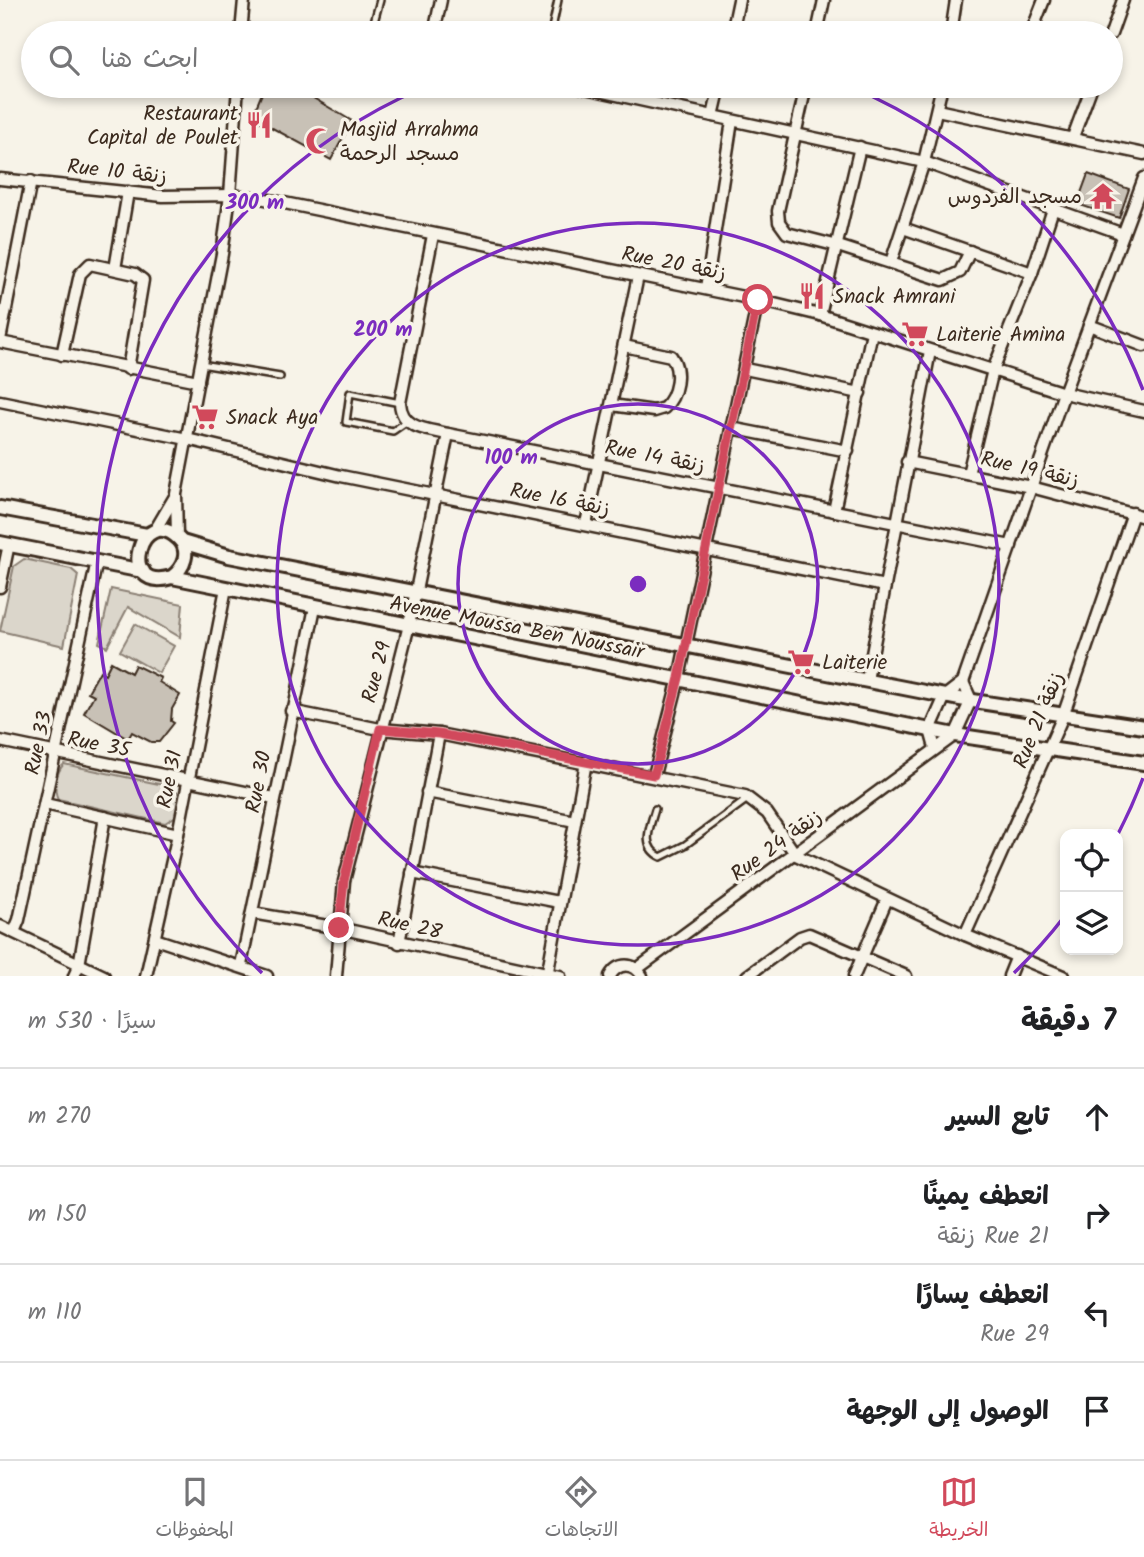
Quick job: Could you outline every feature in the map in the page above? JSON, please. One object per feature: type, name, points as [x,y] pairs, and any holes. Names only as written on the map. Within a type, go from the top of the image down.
[{"type":"street","points":[[242,21],[244,0]]},
{"type":"street","points":[[437,21],[441,0]]},
{"type":"street","points":[[735,21],[739,0]]},
{"type":"street","points":[[820,21],[824,0]]},
{"type":"street","points":[[953,21],[956,0]]},
{"type":"street","points":[[1036,21],[1044,0]]},
{"type":"street","points":[[1116,21],[1123,0]]},
{"type":"street","points":[[0,587],[4,544],[143,571],[157,579],[179,572],[185,558],[179,539],[176,494],[230,195],[237,98]]},
{"type":"street","points":[[631,98],[925,162],[1123,234]]},
{"type":"street","points":[[713,116],[717,98]]},
{"type":"street","points":[[803,98],[778,211],[779,222],[787,233],[838,246],[943,280],[960,272],[970,251]]},
{"type":"street","points":[[891,262],[925,162],[940,98]]},
{"type":"street","points":[[1073,137],[1087,98]]},
{"type":"street","points":[[937,110],[1144,154]]},
{"type":"street","points":[[706,288],[732,121]]},
{"type":"street","points":[[820,315],[860,147]]},
{"type":"street","points":[[935,748],[930,730],[946,696],[963,682],[1144,177]]},
{"type":"street","name":"Rue 10 زنقة","points":[[0,179],[183,196],[230,195]]},
{"type":"street","points":[[31,181],[0,341],[198,381]]},
{"type":"street","points":[[115,270],[128,192]]},
{"type":"street","name":"Rue 20 زنقة","points":[[230,195],[758,300],[820,315],[1064,394],[1144,411]]},
{"type":"street","points":[[968,474],[993,370],[1032,273],[1053,209]]},
{"type":"street","points":[[903,228],[1032,273]]},
{"type":"street","points":[[406,422],[401,415],[400,403],[433,235]]},
{"type":"street","points":[[62,355],[82,269],[90,264],[140,276],[144,285],[128,369]]},
{"type":"street","points":[[586,524],[638,276]]},
{"type":"street","points":[[654,775],[679,678],[758,300]]},
{"type":"street","points":[[1089,325],[1144,346]]},
{"type":"street","points":[[834,512],[872,332]]},
{"type":"street","points":[[612,405],[653,411],[664,408],[677,381],[677,367],[671,356],[624,345]]},
{"type":"street","points":[[867,680],[930,351]]},
{"type":"street","points":[[745,369],[860,393]]},
{"type":"street","name":"Rue 16 زنقة","points":[[0,401],[187,439],[341,476],[885,586]]},
{"type":"street","name":"Rue 14 زنقة","points":[[406,422],[448,435],[1011,546]]},
{"type":"street","points":[[731,428],[848,451]]},
{"type":"street","name":"Rue 29","points":[[335,976],[344,881],[408,625],[448,435]]},
{"type":"street","name":"Rue 19 زنقة","points":[[907,462],[1031,487],[1144,517]]},
{"type":"street","points":[[143,571],[139,564],[138,548],[176,494]]},
{"type":"street","points":[[0,509],[150,534],[170,532],[179,539]]},
{"type":"street","name":"Rue 21 زنقة","points":[[965,935],[1063,716],[1133,513]]},
{"type":"street","name":"Avenue Moussa Ben Noussair","points":[[179,539],[229,556],[946,696],[1144,727]]},
{"type":"street","name":"Rue 33","points":[[14,932],[45,804],[97,561]]},
{"type":"street","name":"Avenue Moussa Ben Noussair","points":[[172,576],[955,735],[1144,763]]},
{"type":"street","name":"Rue 31","points":[[146,976],[178,834],[226,588]]},
{"type":"street","name":"Rue 30","points":[[241,965],[291,711],[315,607]]},
{"type":"street","points":[[955,735],[971,700],[963,682]]},
{"type":"street","points":[[291,711],[380,729],[439,734],[654,775],[749,798],[767,814],[796,855],[965,935],[1063,976]]},
{"type":"street","points":[[399,943],[439,734]]},
{"type":"street","name":"Rue 24 زنقة","points":[[640,972],[955,735]]},
{"type":"street","name":"Rue 35","points":[[0,741],[274,798]]},
{"type":"street","points":[[548,975],[586,762]]},
{"type":"street","points":[[427,792],[575,821]]},
{"type":"street","points":[[45,804],[178,834]]},
{"type":"street","points":[[74,976],[79,965],[105,817]]},
{"type":"street","points":[[412,873],[559,902]]},
{"type":"street","points":[[855,976],[887,899]]},
{"type":"street","name":"Rue 28","points":[[252,913],[339,928],[560,976]]},
{"type":"street","points":[[0,926],[104,976]]},
{"type":"street","points":[[747,976],[805,934],[819,936],[906,976]]},
{"type":"street","points":[[155,939],[241,965],[267,976]]},
{"type":"street","points":[[1009,976],[1017,956]]},
{"type":"street","points":[[610,976],[621,965],[640,972]]},
{"type":"lane","points":[[374,21],[380,0]]},
{"type":"lane","points":[[554,21],[558,0]]},
{"type":"lane","points":[[201,364],[279,377]]},
{"type":"lane","points":[[400,403],[351,393],[346,422],[393,431],[406,422]]},
{"type":"lane","points":[[654,808],[648,844],[650,850],[661,857],[685,845],[749,798]]},
{"type":"shaded area","points":[[24,559],[71,569],[78,575],[64,646],[0,631],[14,566]]},
{"type":"shaded area","points":[[111,589],[183,604],[180,637],[128,607],[107,647],[99,643]]},
{"type":"shaded area","points":[[135,624],[174,646],[159,673],[120,651]]},
{"type":"shaded area","points":[[64,764],[173,787],[179,794],[176,816],[165,823],[58,799],[56,781]]},
{"type":"building","name":"Masjid Arrahma مسجد الرحمة","points":[[260,98],[313,98],[352,121],[331,160],[252,117]]},
{"type":"building","points":[[1088,174],[1129,189],[1119,218],[1077,204]]},
{"type":"building","points":[[111,662],[131,673],[135,665],[161,678],[159,682],[180,695],[172,709],[171,721],[174,723],[159,742],[151,742],[132,732],[128,739],[84,713],[94,695],[88,692],[100,671],[105,674]]},
{"type":"place","name":"Restaurant Capital de Poulet","points":[[259,125]]},
{"type":"place","name":"Masjid Arrahma مسجد الرحمة","points":[[319,141]]},
{"type":"place","name":"مسجد الفردوس","points":[[1103,196]]},
{"type":"place","name":"Snack Amrani","points":[[812,296]]},
{"type":"place","name":"Laiterie Amina","points":[[915,334]]},
{"type":"place","name":"Snack Aya","points":[[205,417]]},
{"type":"place","name":"Laiterie","points":[[801,662]]},
{"type":"route","points":[[339,928],[344,881],[380,729],[439,734],[654,775],[679,678],[758,300]]}]
